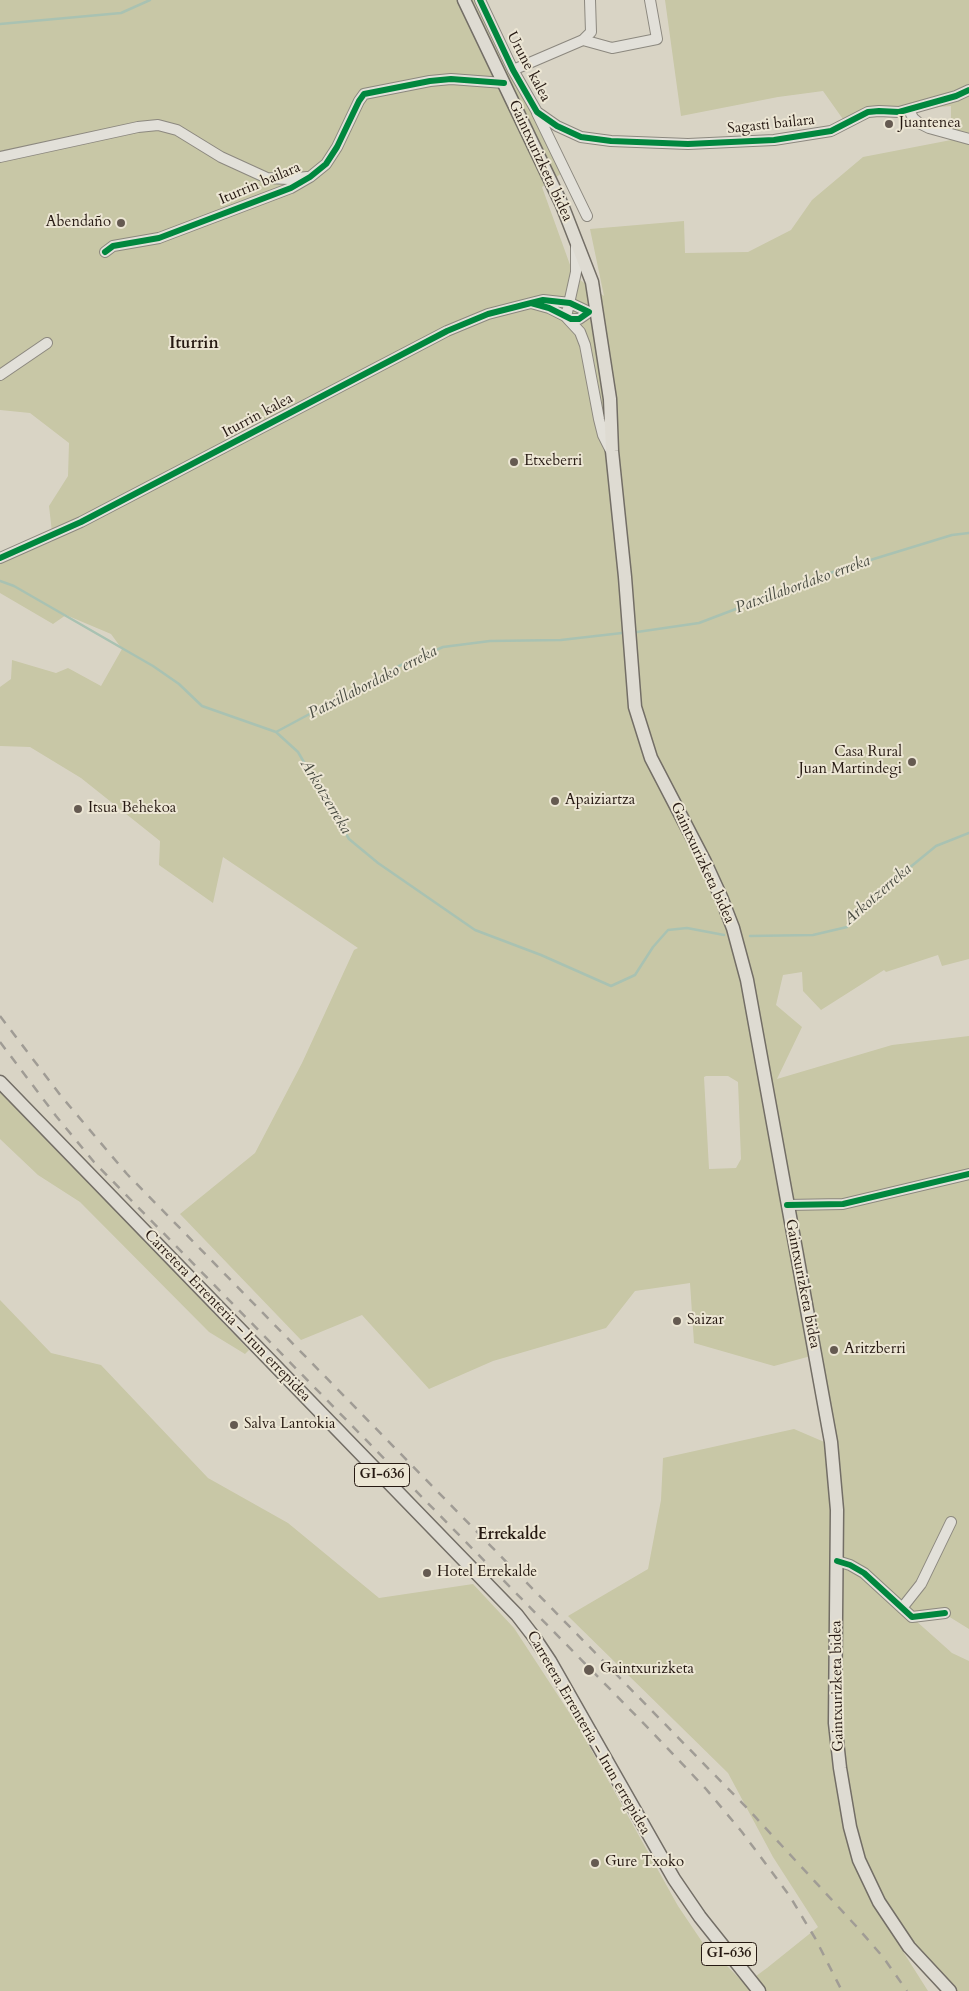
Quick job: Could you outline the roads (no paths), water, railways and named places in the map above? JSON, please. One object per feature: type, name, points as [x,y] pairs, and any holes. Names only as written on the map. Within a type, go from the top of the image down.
[{"type":"main road","name":"Gaintxurizketa bidea","points":[[464,0],[562,205],[587,268],[595,296],[610,399],[612,451],[625,577],[633,689],[639,724],[651,758],[713,880],[738,946],[755,1021],[831,1442],[837,1510],[838,1561],[835,1723],[850,1827],[859,1860],[879,1902],[909,1947],[950,1991]]},
{"type":"main road","name":"Gaintxurizketa bidea","points":[[576,241],[589,312],[604,417],[612,451]]},
{"type":"main road","name":"Gaintxurizketa bidea","points":[[589,312],[595,296]]},
{"type":"main road","name":"Gaintxurizketa bidea","points":[[589,312],[594,320],[598,344],[604,356]]},
{"type":"main road","name":"Carretera Errenteria – Irun errepidea","points":[[0,1082],[526,1626],[546,1655],[674,1879],[700,1917],[759,1991]]},
{"type":"street","name":"Urune kalea","points":[[480,0],[513,70],[537,112],[581,138],[688,144]]},
{"type":"street","points":[[513,70],[583,40],[591,32],[590,0]]},
{"type":"street","points":[[583,40],[612,48],[657,39],[650,0]]},
{"type":"street","name":"Iturrin bailara","points":[[105,252],[113,246],[160,238],[292,188],[326,164],[337,147],[358,101],[364,94],[430,81],[451,79],[504,83]]},
{"type":"street","name":"Sagasti bailara","points":[[688,144],[774,140],[816,135],[832,131],[868,112],[900,112],[969,90]]},
{"type":"street","points":[[909,110],[913,118],[929,128],[969,139]]},
{"type":"street","points":[[537,112],[587,216]]},
{"type":"street","name":"Iturrin bailara","points":[[0,157],[138,126],[158,125],[177,130],[221,156],[268,178],[310,177]]},
{"type":"street","points":[[566,317],[575,280],[576,241]]},
{"type":"street","name":"Iturrin kalea","points":[[0,558],[74,526],[447,331],[488,314],[561,294],[575,280]]},
{"type":"street","name":"Iturrin kalea","points":[[543,300],[570,303],[589,312]]},
{"type":"street","points":[[531,303],[550,308],[566,317],[580,332],[585,346],[598,419],[603,435],[612,451]]},
{"type":"street","points":[[566,317],[579,319],[589,312]]},
{"type":"street","points":[[0,375],[47,343]]},
{"type":"street","points":[[788,1206],[843,1204],[969,1174]]},
{"type":"street","points":[[902,1608],[921,1584],[950,1522]]},
{"type":"street","points":[[838,1561],[864,1573],[912,1617],[945,1613]]},
{"type":"waterway","points":[[0,24],[121,13],[150,0]]},
{"type":"waterway","name":"Patxillabordako erreka","points":[[637,632],[699,623],[841,569],[952,535],[969,533]]},
{"type":"waterway","name":"Arkotzerreka","points":[[0,581],[14,586],[153,666],[179,684],[202,706],[276,732],[298,752],[349,839],[378,863],[475,930],[541,955],[611,986],[635,975],[653,947],[668,930],[687,928],[724,935]]},
{"type":"waterway","name":"Patxillabordako erreka","points":[[276,732],[399,666],[443,647],[490,641],[561,640],[622,633]]},
{"type":"waterway","name":"Arkotzerreka","points":[[750,936],[813,935],[847,927],[870,900],[936,846],[969,833]]},
{"type":"railway","points":[[0,1016],[61,1096],[127,1174],[747,1808],[856,1926],[883,1957],[907,1991]]},
{"type":"railway","points":[[0,1042],[56,1116],[94,1162],[706,1789],[742,1832],[789,1895],[815,1938],[842,1991]]},
{"type":"place","name":"Juantenea","points":[[889,124]]},
{"type":"place","name":"Abendaño","points":[[121,223]]},
{"type":"place","name":"Etxeberri","points":[[514,462]]},
{"type":"place","name":"Casa Rural Juan Martindegi","points":[[912,762]]},
{"type":"place","name":"Apaiziartza","points":[[555,801]]},
{"type":"place","name":"Itsua Behekoa","points":[[78,809]]},
{"type":"place","name":"Saizar","points":[[677,1321]]},
{"type":"place","name":"Aritzberri","points":[[834,1350]]},
{"type":"place","name":"Salva Lantokia","points":[[234,1425]]},
{"type":"place","name":"Hotel Errekalde","points":[[427,1573]]},
{"type":"place","name":"Gaintxurizketa","points":[[589,1670]]},
{"type":"place","name":"Gure Txoko","points":[[595,1863]]},
{"type":"district","name":"Iturrin","points":[[194,344]]},
{"type":"district","name":"Errekalde","points":[[512,1535]]}]
